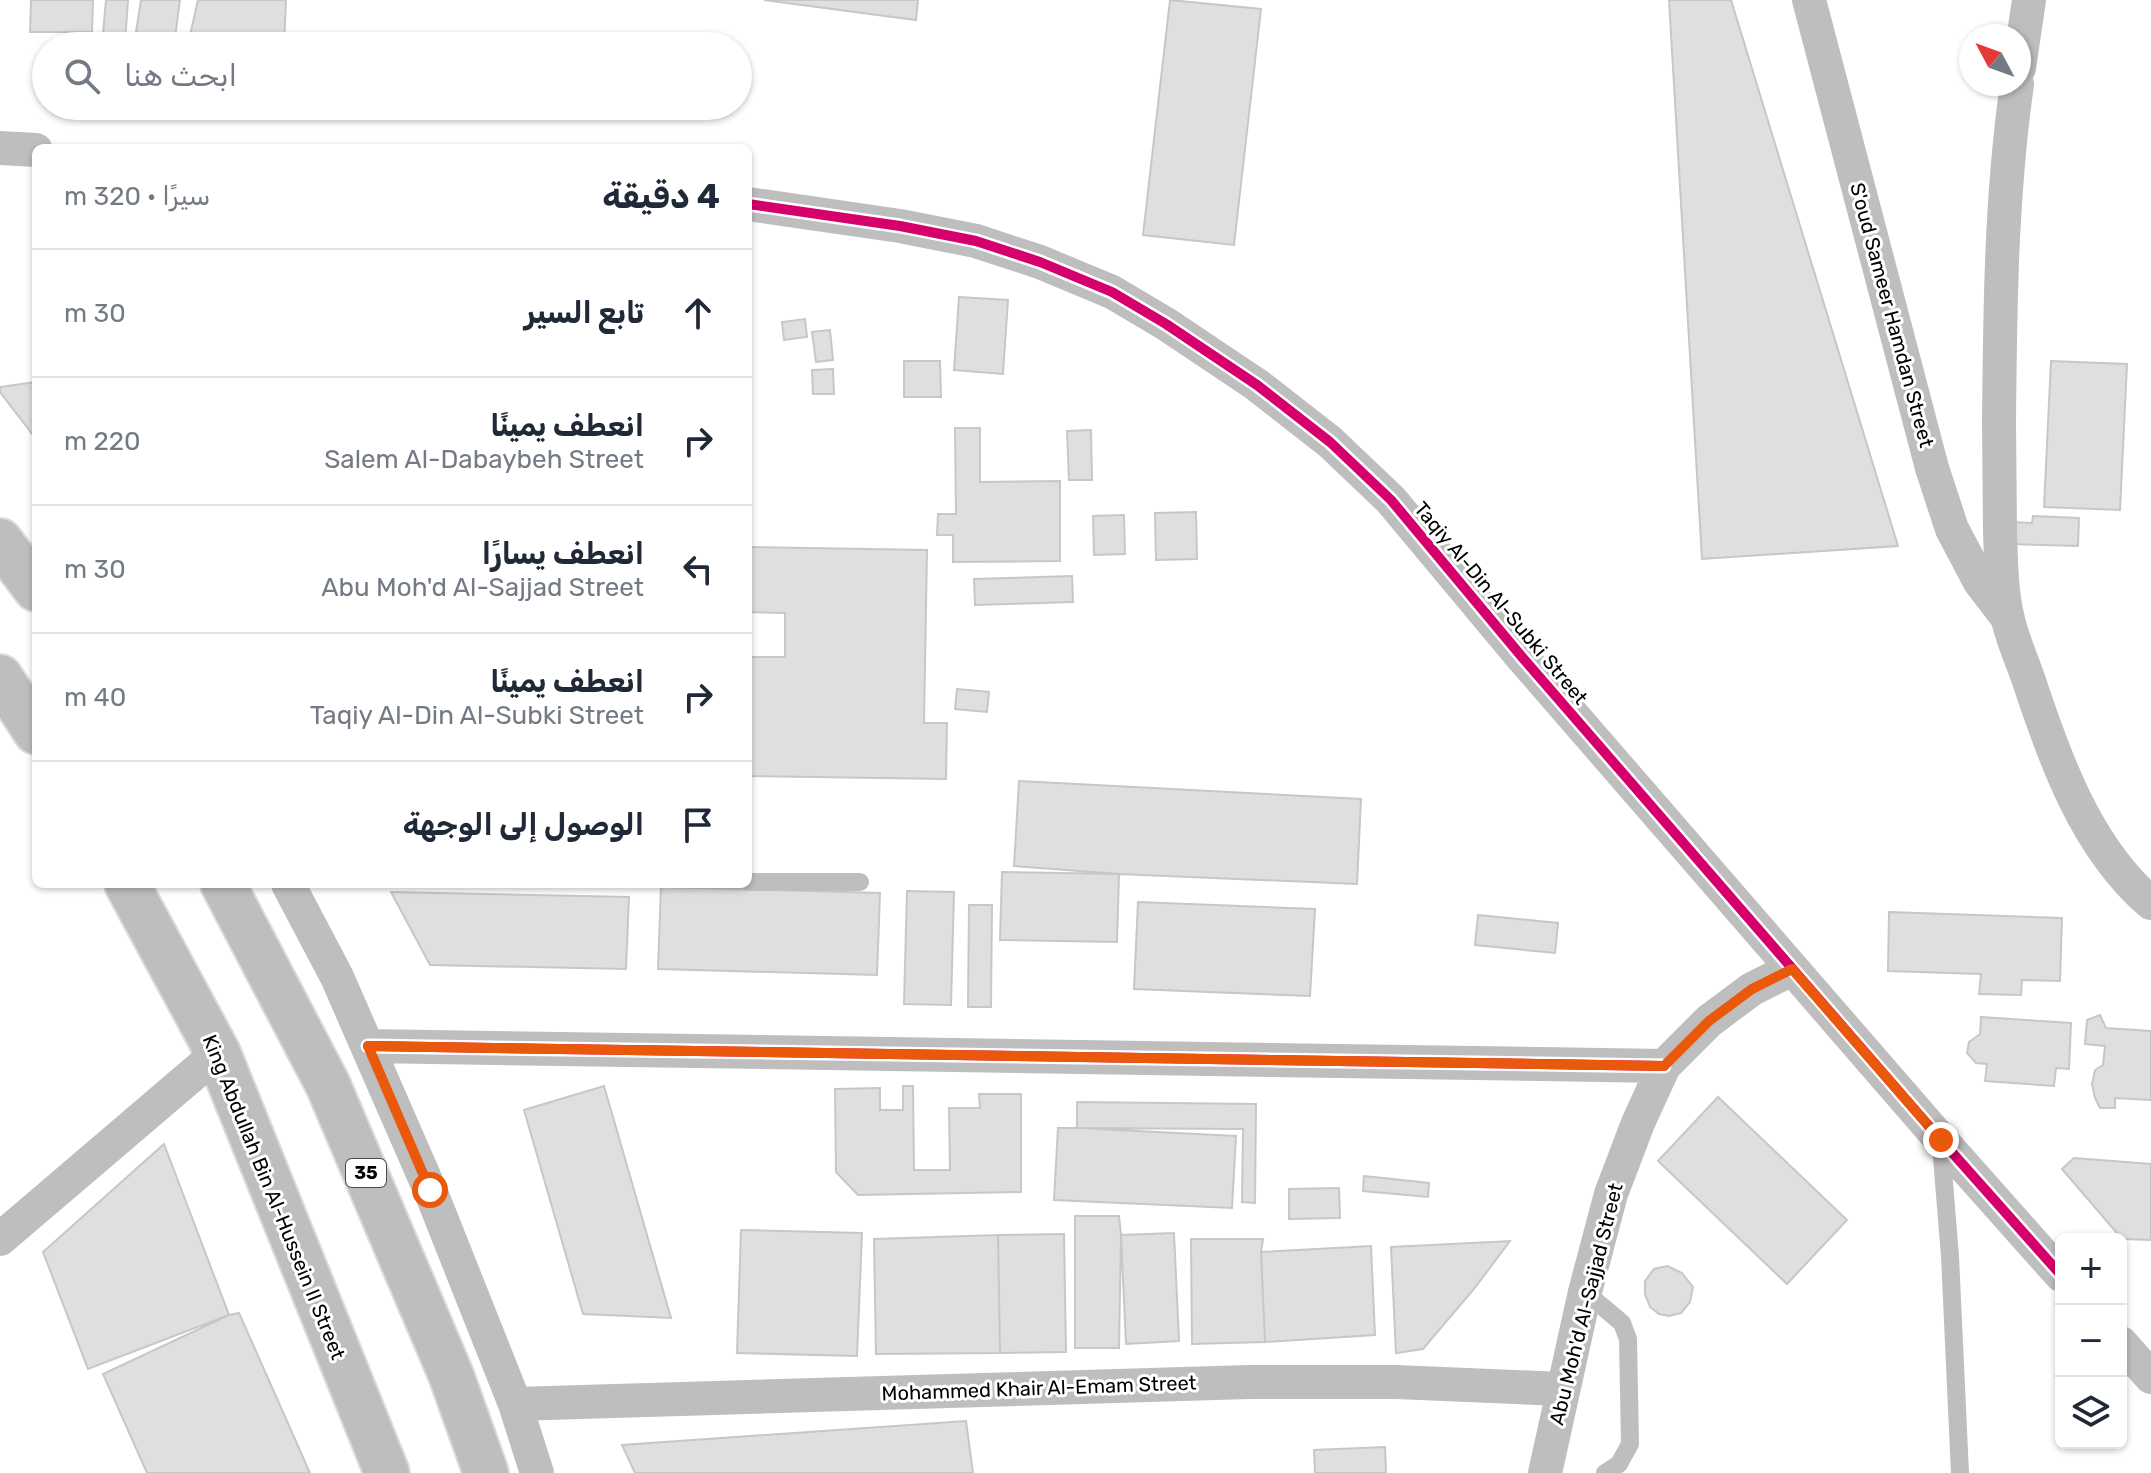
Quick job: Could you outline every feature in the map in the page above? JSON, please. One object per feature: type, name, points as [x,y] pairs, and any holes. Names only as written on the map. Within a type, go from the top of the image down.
[{"type":"highway","points":[[0,541],[32,584]]},
{"type":"highway","points":[[0,677],[32,726]]},
{"type":"highway","name":"King Abdullah Bin Al-Hussein II Street","points":[[129,888],[218,1053],[387,1473]]},
{"type":"highway","name":"35","points":[[225,888],[328,1085],[451,1375],[486,1473]]},
{"type":"street","name":"S'oud Sameer Hamdan Street","points":[[1809,0],[1932,468],[1952,529],[1980,582],[2007,616]]},
{"type":"street","points":[[2025,24],[2029,0]]},
{"type":"street","name":"S'oud Sameer Hamdan Street","points":[[2015,96],[2003,246],[2000,340],[2001,565],[2007,616],[2043,725],[2095,839],[2121,874],[2151,903]]},
{"type":"street","points":[[0,148],[32,150]]},
{"type":"street","name":"Taqiy Al-Din Al-Subki Street","points":[[752,205],[900,226],[976,241],[1040,262],[1112,292],[1166,324],[1257,385],[1330,442],[1391,500],[1522,657],[2055,1268]]},
{"type":"street","points":[[290,888],[337,977],[430,1190],[515,1404],[537,1473]]},
{"type":"street","name":"Abu Moh'd Al-Sajjad Street","points":[[1545,1473],[1585,1292],[1611,1194],[1664,1066],[1709,1021],[1752,989],[1792,969]]},
{"type":"street","points":[[368,1046],[1664,1066]]},
{"type":"street","points":[[0,1239],[218,1053]]},
{"type":"street","points":[[2127,1350],[2151,1377]]},
{"type":"street","name":"Mohammed Khair Al-Emam Street","points":[[515,1404],[1234,1382],[1396,1382],[1563,1389]]},
{"type":"lane","points":[[752,882],[860,882]]},
{"type":"lane","points":[[1941,1140],[1960,1473]]},
{"type":"lane","points":[[1585,1292],[1622,1323],[1628,1339],[1630,1444],[1619,1464],[1605,1473]]},
{"type":"building","points":[[31,0],[93,0],[92,32],[30,32]]},
{"type":"building","points":[[106,0],[128,0],[126,32],[103,32]]},
{"type":"building","points":[[141,0],[180,0],[176,32],[136,32]]},
{"type":"building","points":[[198,0],[286,0],[285,32],[191,32]]},
{"type":"building","points":[[764,0],[918,0],[916,20]]},
{"type":"building","points":[[1170,0],[1261,9],[1234,245],[1143,235]]},
{"type":"building","points":[[1669,0],[1731,0],[1898,546],[1702,559]]},
{"type":"building","points":[[959,297],[1008,300],[1003,374],[954,370]]},
{"type":"building","points":[[805,319],[807,337],[784,340],[782,322]]},
{"type":"building","points":[[830,330],[833,360],[816,362],[812,332]]},
{"type":"building","points":[[904,361],[940,361],[941,397],[904,397]]},
{"type":"building","points":[[2051,361],[2127,364],[2120,510],[2044,507]]},
{"type":"building","points":[[833,369],[834,394],[813,394],[812,370]]},
{"type":"building","points":[[32,383],[32,434],[0,392],[0,387]]},
{"type":"building","points":[[955,428],[980,428],[980,482],[1060,481],[1060,561],[953,562],[953,535],[937,535],[938,514],[956,514]]},
{"type":"building","points":[[1091,430],[1092,480],[1069,480],[1067,431]]},
{"type":"building","points":[[1196,512],[1197,559],[1156,560],[1155,513]]},
{"type":"building","points":[[1124,515],[1125,554],[1094,555],[1093,516]]},
{"type":"building","points":[[2033,516],[2079,518],[2078,546],[2011,544],[2012,522],[2032,523]]},
{"type":"building","points":[[752,547],[927,550],[924,723],[947,723],[946,779],[752,776],[752,657],[785,657],[785,613],[752,612]]},
{"type":"building","points":[[1072,576],[1073,602],[975,605],[974,579]]},
{"type":"building","points":[[957,689],[989,692],[987,712],[955,709]]},
{"type":"building","points":[[1019,781],[1361,799],[1357,884],[1119,874],[1014,866]]},
{"type":"building","points":[[1002,872],[1119,874],[1117,942],[1000,940]]},
{"type":"building","points":[[661,888],[880,893],[877,975],[658,969]]},
{"type":"building","points":[[907,891],[954,892],[951,1005],[904,1004]]},
{"type":"building","points":[[391,892],[629,897],[626,969],[430,965]]},
{"type":"building","points":[[1138,902],[1315,909],[1310,996],[1134,989]]},
{"type":"building","points":[[969,905],[992,905],[991,1007],[968,1007]]},
{"type":"building","points":[[1889,912],[2062,918],[2060,981],[2022,980],[2021,995],[1979,994],[1981,974],[1888,971]]},
{"type":"building","points":[[1478,915],[1558,923],[1555,953],[1475,945]]},
{"type":"building","points":[[2100,1015],[2106,1028],[2151,1031],[2151,1100],[2115,1098],[2115,1108],[2100,1108],[2092,1084],[2095,1070],[2103,1065],[2105,1046],[2085,1044],[2087,1020]]},
{"type":"building","points":[[1981,1017],[2071,1023],[2069,1069],[2056,1068],[2054,1086],[1985,1081],[1987,1064],[1976,1063],[1967,1053],[1969,1042],[1980,1034]]},
{"type":"building","points":[[604,1086],[671,1318],[583,1314],[524,1110]]},
{"type":"building","points":[[903,1086],[913,1086],[914,1170],[950,1170],[949,1108],[980,1108],[979,1094],[1021,1094],[1021,1192],[858,1195],[836,1172],[835,1089],[880,1088],[880,1110],[903,1110]]},
{"type":"building","points":[[1718,1097],[1847,1220],[1787,1284],[1658,1161]]},
{"type":"building","points":[[1077,1102],[1256,1104],[1255,1203],[1242,1202],[1243,1129],[1077,1128]]},
{"type":"building","points":[[1058,1128],[1236,1136],[1232,1208],[1054,1200]]},
{"type":"building","points":[[164,1144],[229,1315],[88,1369],[43,1252]]},
{"type":"building","points":[[2074,1158],[2151,1164],[2151,1240],[2127,1239],[2127,1233],[2117,1233],[2062,1169]]},
{"type":"building","points":[[1364,1176],[1429,1183],[1428,1197],[1363,1191]]},
{"type":"building","points":[[1339,1188],[1340,1218],[1289,1219],[1289,1189]]},
{"type":"building","points":[[1075,1216],[1119,1216],[1119,1348],[1075,1348]]},
{"type":"building","points":[[741,1230],[862,1233],[857,1356],[737,1353]]},
{"type":"building","points":[[1174,1233],[1179,1341],[1126,1344],[1121,1235]]},
{"type":"building","points":[[1064,1234],[1066,1352],[1000,1353],[998,1235]]},
{"type":"building","points":[[998,1235],[1000,1353],[876,1354],[874,1239]]},
{"type":"building","points":[[1191,1239],[1263,1239],[1265,1342],[1192,1344]]},
{"type":"building","points":[[1510,1241],[1423,1349],[1396,1353],[1391,1247]]},
{"type":"building","points":[[1371,1246],[1375,1335],[1265,1342],[1261,1252]]},
{"type":"building","points":[[1667,1266],[1682,1273],[1693,1287],[1690,1302],[1681,1313],[1669,1316],[1659,1314],[1650,1307],[1645,1294],[1645,1281],[1654,1269]]},
{"type":"building","points":[[239,1313],[310,1473],[147,1473],[103,1374]]},
{"type":"building","points":[[966,1421],[973,1473],[635,1473],[622,1445]]},
{"type":"building","points":[[1385,1447],[1386,1473],[1315,1473],[1314,1450]]},
{"type":"cycle path","points":[[752,205],[900,226],[976,241],[1040,262],[1112,292],[1166,324],[1257,385],[1330,442],[1391,500],[1522,657],[2055,1268]]},
{"type":"cycle path","points":[[368,1046],[1664,1066]]},
{"type":"route","points":[[430,1190],[368,1046],[1664,1066],[1709,1021],[1752,989],[1792,969],[1941,1140]]}]
